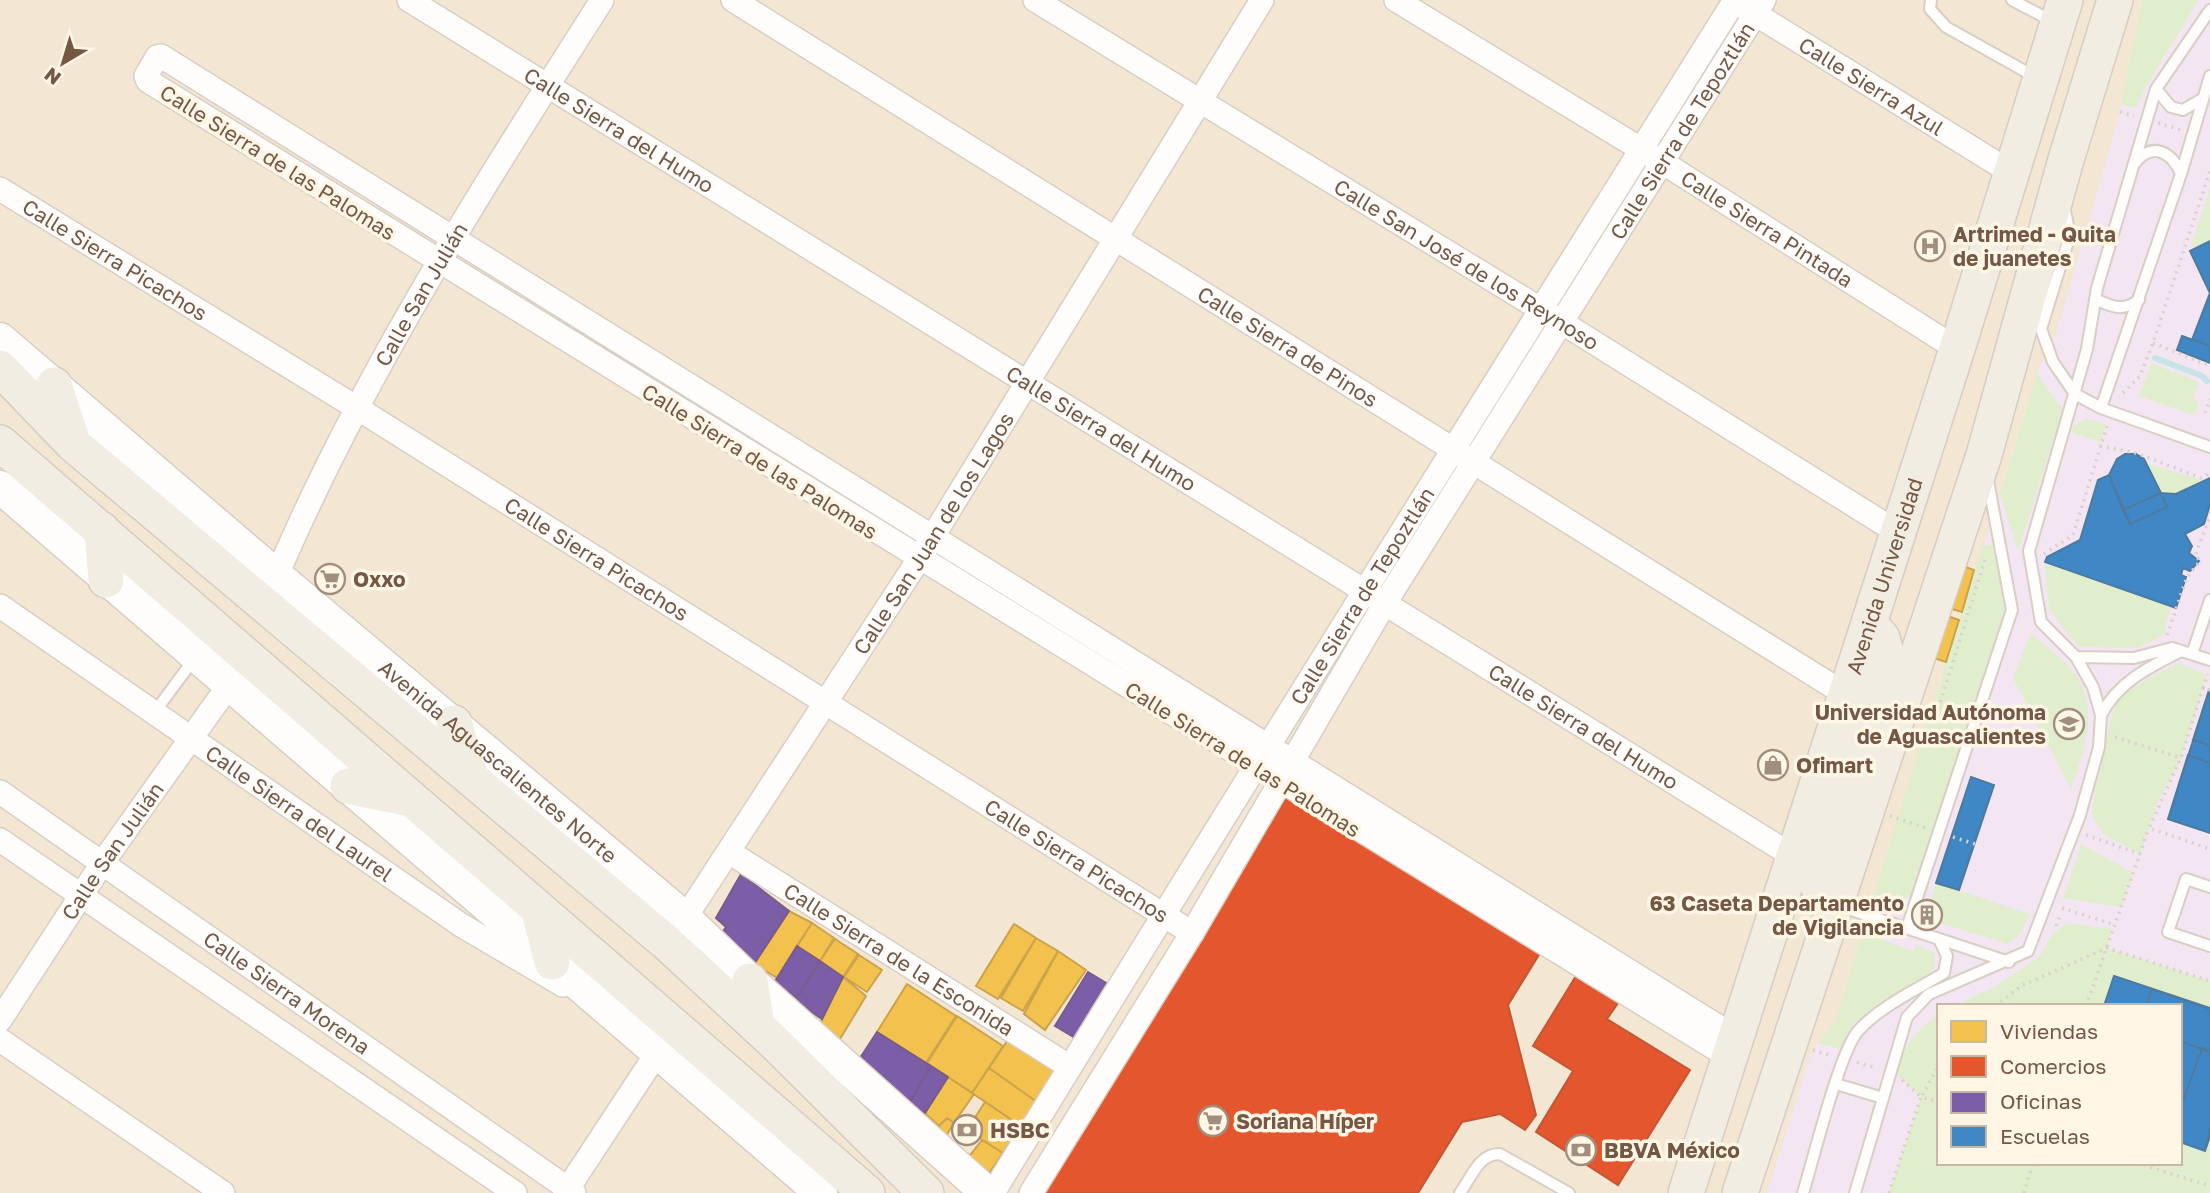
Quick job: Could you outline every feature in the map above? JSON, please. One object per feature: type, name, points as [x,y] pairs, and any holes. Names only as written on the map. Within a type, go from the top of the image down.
[{"type":"main road","points":[[2062,173],[2063,122],[2098,0]]},
{"type":"main road","points":[[1740,1193],[1984,455],[2062,173],[2115,0]]},
{"type":"main road","name":"Avenida Universidad","points":[[1686,1193],[1957,349],[2062,12]]},
{"type":"main road","name":"Avenida Aguascalientes Norte","points":[[4,375],[73,444],[271,590],[470,775],[667,943],[765,1034],[926,1193]]},
{"type":"main road","points":[[54,385],[73,444]]},
{"type":"main road","points":[[0,443],[866,1193]]},
{"type":"main road","points":[[102,530],[106,580]]},
{"type":"main road","points":[[1835,905],[1822,894],[1815,880],[1885,649],[1882,638],[1868,622]]},
{"type":"main road","points":[[454,723],[470,775]]},
{"type":"main road","points":[[348,786],[409,798]]},
{"type":"main road","points":[[539,911],[552,962]]},
{"type":"main road","points":[[750,981],[765,1034],[823,1076],[952,1193]]},
{"type":"main road","points":[[1725,1193],[1764,1061],[1762,1055],[1732,1047]]},
{"type":"street","name":"Calle Sierra del Humo","points":[[409,0],[1793,856]]},
{"type":"street","name":"Calle San Julián","points":[[271,590],[358,408],[438,262],[602,0]]},
{"type":"street","name":"Calle Sierra de Pinos","points":[[733,0],[1845,694]]},
{"type":"street","name":"Calle San José de los Reynoso","points":[[1035,0],[1542,310],[1897,532]]},
{"type":"street","name":"Calle San Juan de los Lagos","points":[[685,918],[919,559],[1262,0]]},
{"type":"street","name":"Calle Sierra Pintada","points":[[1396,0],[1662,162],[1957,349]]},
{"type":"street","name":"Calle Sierra de Tepoztlán","points":[[993,1193],[1165,916],[1260,755],[1542,310],[1734,0]]},
{"type":"street","name":"Calle Sierra Azul","points":[[1734,0],[1760,7],[2012,173]]},
{"type":"street","name":"Calle Sierra de Tepoztlán","points":[[1031,1193],[1192,933],[1385,603],[1760,7]]},
{"type":"street","name":"Calle Sierra de las Palomas","points":[[1260,755],[919,559],[148,81],[146,76],[156,57],[161,56],[933,535],[1260,755],[1285,772],[1732,1047]]},
{"type":"street","name":"Calle Sierra Picachos","points":[[0,189],[358,408],[1192,933]]},
{"type":"street","name":"Avenida Aguascalientes Norte","points":[[0,339],[54,385],[271,590],[454,723],[685,918],[750,981],[987,1193]]},
{"type":"street","points":[[0,487],[821,1193]]},
{"type":"street","name":"Calle Sierra del Laurel","points":[[0,606],[461,925],[509,956],[605,1008]]},
{"type":"street","name":"Calle San Julián","points":[[0,1020],[103,862],[229,685]]},
{"type":"street","name":"Calle Sierra Morena","points":[[0,792],[569,1192]]},
{"type":"street","name":"Calle Sierra Morena","points":[[0,840],[515,1193]]},
{"type":"street","name":"Calle Sierra de la Esconida","points":[[729,852],[1070,1067]]},
{"type":"street","points":[[0,1040],[223,1193]]},
{"type":"street","points":[[569,1192],[657,1053]]},
{"type":"lane","points":[[1931,0],[1930,9],[1946,27],[2040,80]]},
{"type":"lane","points":[[2012,0],[2062,12]]},
{"type":"lane","points":[[1855,1193],[1907,1017],[1929,994],[2009,962],[2028,951],[2080,815],[2099,747],[2101,715],[2093,687],[2077,657],[2041,622],[2029,551],[2075,394],[2095,299],[2156,89],[2210,10]]},
{"type":"lane","points":[[2107,410],[2210,76]]},
{"type":"lane","points":[[2156,89],[2171,107],[2183,110],[2202,99]]},
{"type":"lane","points":[[2133,165],[2148,151],[2158,150],[2168,154],[2181,174]]},
{"type":"lane","points":[[2062,173],[2070,235],[2041,329],[2053,362],[2075,394],[2107,410],[2210,447]]},
{"type":"lane","points":[[2095,299],[2114,308],[2127,309],[2139,300]]},
{"type":"lane","points":[[1907,928],[2012,610],[1984,455]]},
{"type":"lane","points":[[2101,715],[2110,697],[2123,683],[2180,652],[2210,600]]},
{"type":"lane","points":[[2077,657],[2134,658],[2180,652],[2210,660]]},
{"type":"lane","points":[[154,713],[196,656]]},
{"type":"lane","points":[[2210,887],[2186,879],[2168,932],[2210,946]]},
{"type":"lane","points":[[1835,905],[2009,962]]},
{"type":"lane","points":[[1803,1193],[1836,1084],[1856,1032],[1871,1018],[1944,973],[1947,956],[1940,939]]},
{"type":"lane","points":[[1836,1084],[1883,1098]]},
{"type":"lane","points":[[1464,1192],[1483,1159],[1491,1154],[1500,1154],[1569,1193]]},
{"type":"path","points":[[2120,112],[2192,133]]},
{"type":"path","points":[[2040,556],[2073,535],[2101,446],[2107,410],[2140,376],[2210,171]]},
{"type":"path","points":[[2153,343],[2210,366]]},
{"type":"path","points":[[2205,412],[2210,399]]},
{"type":"path","points":[[2101,446],[2136,453],[2201,478],[2210,473]]},
{"type":"path","points":[[2207,675],[2179,663],[2180,652],[2166,638],[2187,577],[2198,567],[2200,561],[2195,555],[2210,517]]},
{"type":"path","points":[[2088,1004],[2149,828],[2181,758],[2210,667]]},
{"type":"path","points":[[2203,688],[2210,690]]},
{"type":"path","points":[[2149,828],[2210,849]]},
{"type":"path","points":[[2086,835],[2140,854]]},
{"type":"path","points":[[2062,908],[2115,925]]},
{"type":"path","points":[[1998,1004],[2021,986],[2106,948],[2210,981]]},
{"type":"path","points":[[1889,1193],[1921,1097],[1937,1101]]},
{"type":"path","points":[[2024,1193],[2032,1165]]},
{"type":"path","points":[[2143,1165],[2210,1186]]},
{"type":"shaded area","points":[[0,0],[2210,0],[2210,1193],[0,1193]]},
{"type":"shaded area","name":"Universidad Autónoma de Aguascalientes","points":[[2142,0],[2210,0],[2210,1193],[1767,1193],[1812,1050],[1836,1020],[2037,374],[2056,334],[2120,112]]},
{"type":"green space","points":[[2142,0],[2198,0],[2136,108],[2121,104]]},
{"type":"green space","points":[[2210,188],[2210,241],[2196,248],[2191,246]]},
{"type":"green space","points":[[2151,363],[2199,382],[2193,399],[2199,402],[2194,415],[2139,396]]},
{"type":"green space","points":[[2037,374],[2063,410],[2018,551],[2000,494]]},
{"type":"green space","points":[[2087,419],[2106,424],[2100,442],[2071,432],[2073,426]]},
{"type":"green space","points":[[2146,463],[2203,481],[2176,494],[2161,493]]},
{"type":"green space","points":[[1983,545],[1993,545],[2005,613],[1912,895],[1895,907],[1871,903]]},
{"type":"green space","points":[[2045,562],[2171,606],[2163,636],[2137,648],[2078,647],[2049,609]]},
{"type":"green space","points":[[2031,633],[2068,666],[2078,678],[2084,692],[2087,734],[2071,789],[2013,678]]},
{"type":"green space","points":[[2179,663],[2207,675],[2181,758],[2157,804],[2140,854],[2103,834],[2091,813],[2107,735],[2118,701],[2139,684]]},
{"type":"green space","points":[[2081,844],[2133,873],[2121,907],[2063,898]]},
{"type":"green space","points":[[1936,883],[2030,914],[2019,935],[2008,944],[1931,920],[1933,913],[1927,911]]},
{"type":"green space","points":[[2067,923],[2113,929],[2107,948],[2210,981],[2210,1193],[1889,1193],[1921,1097],[1897,1075],[1899,1065],[1911,1040],[1937,1015],[1937,1165],[2182,1165],[2182,1004],[1958,1004],[1996,986],[2040,956],[2051,935]]},
{"type":"green space","points":[[1867,934],[1913,951],[1915,944],[1935,953],[1935,969],[1854,1023],[1848,1030],[1842,1050],[1818,1043],[1836,1020],[1859,942]]},
{"type":"building: Viviendas","points":[[1963,566],[1974,570],[1962,612],[1949,608]]},
{"type":"building: Viviendas","points":[[1947,616],[1959,620],[1946,662],[1934,658]]},
{"type":"building: Viviendas","points":[[789,911],[812,923],[777,978],[754,964]]},
{"type":"building: Viviendas","points":[[812,923],[834,938],[820,961],[797,946]]},
{"type":"building: Viviendas","points":[[1014,924],[1036,938],[998,999],[976,986]]},
{"type":"building: Viviendas","points":[[1036,938],[1058,951],[1023,1011],[1001,998]]},
{"type":"building: Viviendas","points":[[835,939],[858,954],[843,977],[820,961]]},
{"type":"building: Viviendas","points":[[1058,951],[1086,970],[1045,1030],[1024,1014]]},
{"type":"building: Viviendas","points":[[859,955],[882,970],[867,992],[844,977]]},
{"type":"building: Viviendas","points":[[843,977],[866,996],[837,1044],[818,1028]]},
{"type":"building: Viviendas","points":[[907,984],[956,1016],[926,1063],[877,1032]]},
{"type":"building: Viviendas","points":[[957,1016],[1003,1046],[972,1093],[927,1063]]},
{"type":"building: Viviendas","points":[[1008,1040],[1055,1072],[1037,1102],[989,1068]]},
{"type":"building: Viviendas","points":[[989,1068],[1037,1102],[1021,1126],[972,1093]]},
{"type":"building: Viviendas","points":[[948,1077],[974,1094],[954,1123],[947,1118],[939,1126],[925,1113]]},
{"type":"building: Viviendas","points":[[985,1102],[1021,1126],[1003,1153],[967,1130]]},
{"type":"building: Viviendas","points":[[947,1118],[954,1123],[946,1136],[936,1129]]},
{"type":"building: Viviendas","points":[[982,1140],[1003,1153],[988,1175],[967,1159]]},
{"type":"building: Comercios","points":[[1287,797],[1540,953],[1508,1005],[1536,1115],[1525,1130],[1500,1114],[1462,1122],[1418,1193],[1044,1193]]},
{"type":"building: Comercios","points":[[1576,976],[1618,1003],[1607,1019],[1690,1070],[1618,1185],[1536,1132],[1573,1071],[1533,1046]]},
{"type":"building: Oficinas","points":[[741,874],[789,911],[754,964],[718,938],[726,927],[716,918]]},
{"type":"building: Oficinas","points":[[797,946],[820,961],[797,998],[774,983]]},
{"type":"building: Oficinas","points":[[820,961],[843,977],[822,1019],[795,1001]]},
{"type":"building: Oficinas","points":[[1088,972],[1108,984],[1075,1038],[1055,1026]]},
{"type":"building: Oficinas","points":[[877,1032],[931,1066],[908,1105],[864,1067],[860,1058]]},
{"type":"building: Oficinas","points":[[931,1066],[948,1077],[925,1113],[908,1105]]},
{"type":"building: Escuelas","points":[[2210,241],[2210,293],[2190,251]]},
{"type":"building: Escuelas","points":[[2210,293],[2210,346],[2192,340]]},
{"type":"building: Escuelas","points":[[2182,336],[2210,346],[2210,363],[2177,350]]},
{"type":"building: Escuelas","points":[[2125,454],[2136,454],[2144,459],[2161,493],[2123,510],[2109,475],[2117,459]]},
{"type":"building: Escuelas","points":[[2109,475],[2130,524],[2167,507],[2161,493],[2176,494],[2210,478],[2210,505],[2204,524],[2185,534],[2192,546],[2189,553],[2199,561],[2190,571],[2183,568],[2181,575],[2186,577],[2176,608],[2045,562],[2047,557],[2080,540],[2098,480]]},
{"type":"building: Escuelas","points":[[2161,493],[2167,507],[2130,524],[2123,510]]},
{"type":"building: Escuelas","points":[[2210,691],[2210,745],[2193,740]]},
{"type":"building: Escuelas","points":[[2208,694],[2210,695],[2210,833],[2168,819]]},
{"type":"building: Escuelas","points":[[2188,755],[2210,763],[2210,833],[2168,819]]},
{"type":"building: Escuelas","points":[[1971,777],[1994,785],[1959,890],[1936,883]]},
{"type":"building: Escuelas","name":"63 Caseta Departamento de Vigilancia","points":[[1923,910],[1933,913],[1931,920],[1921,917]]},
{"type":"building: Escuelas","points":[[2114,976],[2210,1008],[2210,1128],[2205,1151],[2182,1143],[2182,1004],[2105,1004]]},
{"type":"building: Escuelas","points":[[2152,989],[2210,1009],[2210,1052],[2182,1042],[2182,1004],[2147,1004]]},
{"type":"building: Escuelas","points":[[2202,1048],[2210,1051],[2210,1136],[2205,1151],[2182,1143],[2184,1098]]},
{"type":"waterway","points":[[2155,358],[2202,376],[2207,381]]},
{"type":"place","name":"Artrimed - Quita de juanetes","points":[[1930,246]]},
{"type":"place","name":"Oxxo","points":[[330,579]]},
{"type":"place","name":"Universidad Autónoma de Aguascalientes","points":[[2069,724]]},
{"type":"place","name":"Ofimart","points":[[1773,765]]},
{"type":"place","name":"63 Caseta Departamento de Vigilancia","points":[[1927,915]]},
{"type":"place","name":"Soriana Híper","points":[[1213,1121]]},
{"type":"place","name":"HSBC","points":[[967,1130]]},
{"type":"place","name":"BBVA México","points":[[1581,1150]]}]
